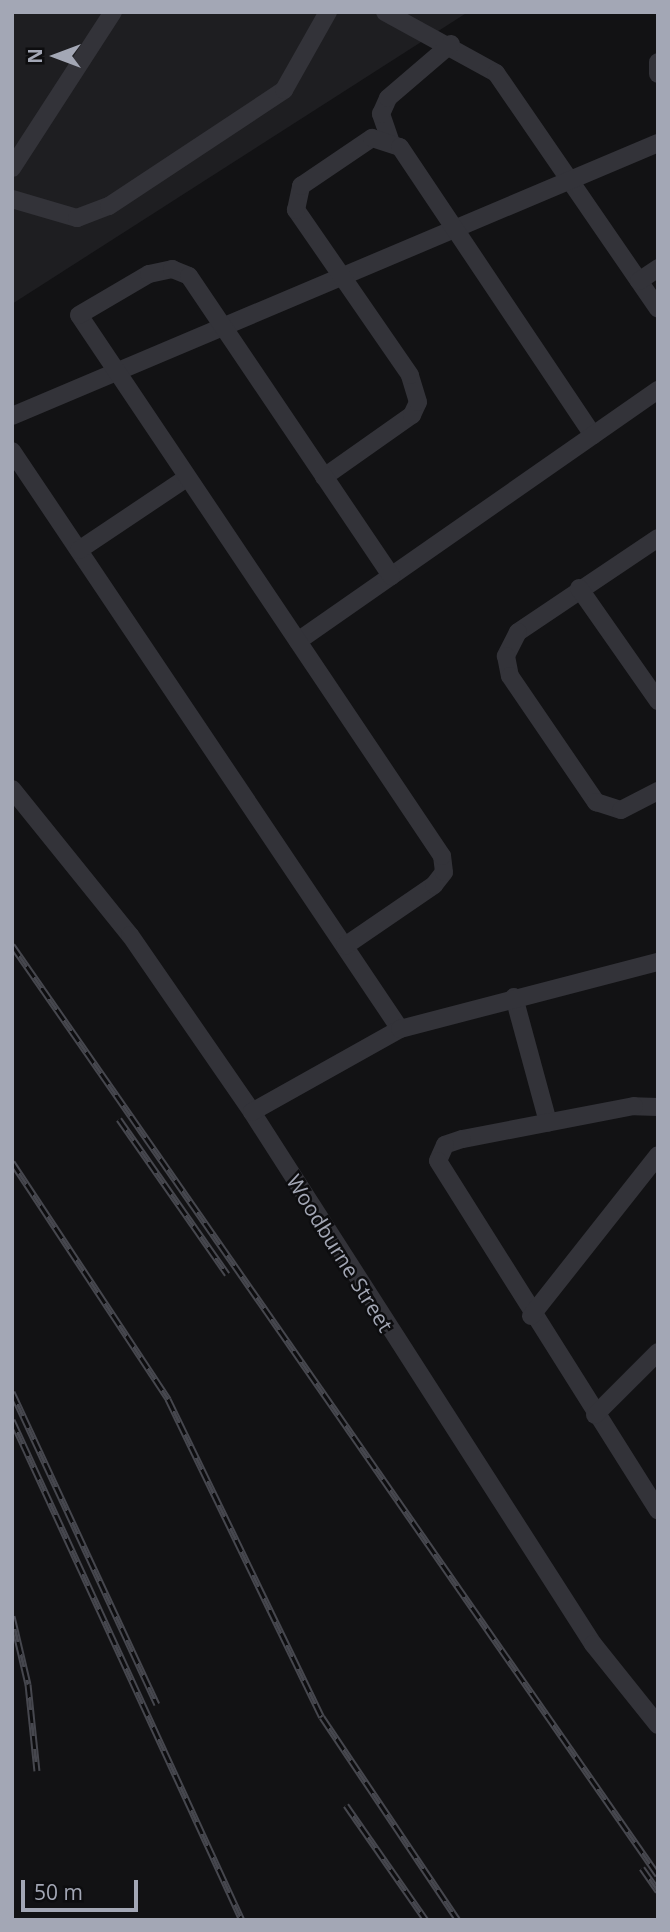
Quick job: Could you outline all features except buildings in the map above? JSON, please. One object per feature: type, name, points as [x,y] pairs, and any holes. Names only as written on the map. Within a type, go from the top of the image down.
[{"type":"street","points":[[12,168],[113,12]]},
{"type":"street","points":[[12,199],[77,218],[109,206],[284,90],[328,12]]},
{"type":"street","points":[[385,12],[450,44],[496,73],[658,309]]},
{"type":"street","points":[[450,44],[388,98],[381,114],[390,140],[457,232],[593,435]]},
{"type":"street","points":[[658,62],[658,74]]},
{"type":"street","points":[[324,477],[412,415],[418,402],[411,375],[298,216],[298,193],[362,143],[390,140]]},
{"type":"street","points":[[12,416],[457,232],[658,143]]},
{"type":"street","points":[[639,281],[658,268]]},
{"type":"street","points":[[345,946],[434,885],[443,866],[437,845],[113,374],[79,315],[149,274],[172,269],[189,276],[391,576]]},
{"type":"street","points":[[298,641],[658,390]]},
{"type":"street","points":[[12,452],[400,1029]]},
{"type":"street","points":[[79,550],[185,479]]},
{"type":"street","points":[[658,538],[579,588],[509,643],[510,676],[602,808],[621,810],[658,792]]},
{"type":"street","points":[[579,588],[658,701]]},
{"type":"street","name":"Woodburne Street","points":[[12,789],[130,935],[252,1112],[593,1644],[658,1725]]},
{"type":"street","points":[[252,1112],[400,1029],[513,997],[658,962]]},
{"type":"street","points":[[513,997],[548,1122]]},
{"type":"street","points":[[658,1107],[548,1122],[445,1144],[438,1161],[531,1316],[658,1510]]},
{"type":"street","points":[[531,1316],[658,1155]]},
{"type":"street","points":[[595,1415],[658,1352]]},
{"type":"shaded area","points":[[12,12],[468,12],[12,304]]},
{"type":"railway","points":[[12,945],[658,1875]]},
{"type":"railway","points":[[119,1119],[227,1274]]},
{"type":"railway","points":[[12,1162],[168,1399],[322,1717],[458,1920]]},
{"type":"railway","points":[[12,1392],[157,1704]]},
{"type":"railway","points":[[12,1420],[242,1920]]},
{"type":"railway","points":[[12,1616],[28,1684],[37,1771]]},
{"type":"railway","points":[[346,1805],[426,1920]]},
{"type":"railway","points":[[642,1868],[658,1891]]}]
